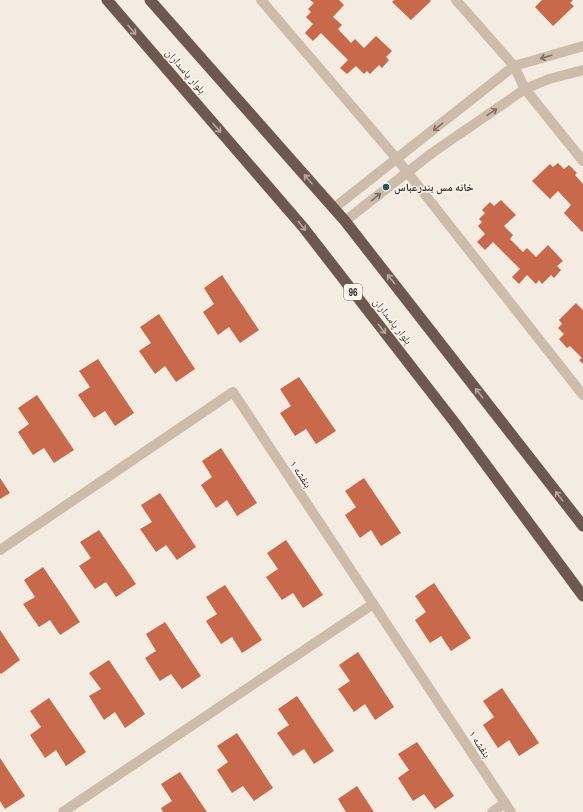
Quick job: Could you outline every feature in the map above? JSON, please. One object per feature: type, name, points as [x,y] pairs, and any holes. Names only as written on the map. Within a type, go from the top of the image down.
[{"type":"highway","name":"بلوار پاسداران","points":[[107,0],[303,227],[455,423],[583,596]]},
{"type":"highway","name":"بلوار پاسداران","points":[[150,0],[346,221],[583,526]]},
{"type":"street","points":[[261,0],[397,159],[583,395]]},
{"type":"street","points":[[456,0],[514,66],[525,89],[583,161]]},
{"type":"street","points":[[334,208],[514,66],[583,46]]},
{"type":"street","points":[[346,221],[432,153],[525,89],[549,79],[583,70]]},
{"type":"street","name":"بنفشه ۱","points":[[0,550],[233,392],[508,808]]},
{"type":"street","points":[[63,812],[373,604]]},
{"type":"street","points":[[492,812],[508,808]]},
{"type":"building","points":[[310,0],[339,0],[344,5],[333,17],[342,25],[338,29],[351,43],[355,39],[364,48],[376,36],[392,51],[386,57],[389,60],[382,68],[379,65],[370,74],[367,71],[364,74],[356,66],[347,74],[340,68],[348,60],[321,33],[313,41],[305,33],[313,24],[306,17],[311,12],[308,9],[314,3]]},
{"type":"building","points":[[394,0],[431,1],[411,20],[392,2]]},
{"type":"building","points":[[542,0],[573,0],[570,3],[574,6],[553,26],[535,7]]},
{"type":"building","points":[[558,163],[564,169],[569,165],[577,173],[575,175],[583,184],[582,232],[564,213],[571,205],[558,191],[550,199],[532,181],[550,164],[553,167]]},
{"type":"building","points":[[501,200],[516,215],[504,226],[513,235],[510,239],[523,252],[527,248],[536,257],[548,245],[563,261],[557,266],[561,270],[554,278],[551,275],[542,284],[539,280],[536,284],[527,275],[519,284],[512,277],[520,269],[493,242],[485,250],[477,242],[485,234],[478,226],[482,222],[479,219],[485,213],[482,210],[490,202],[494,206]]},
{"type":"building","points":[[222,275],[259,330],[240,343],[229,327],[218,335],[203,312],[214,304],[204,288]]},
{"type":"building","points":[[576,303],[583,310],[583,364],[579,360],[582,358],[570,346],[567,348],[559,339],[564,334],[558,328],[562,324],[559,320]]},
{"type":"building","points":[[159,314],[195,369],[176,382],[165,366],[155,374],[139,351],[151,343],[140,327]]},
{"type":"building","points":[[98,359],[134,413],[115,426],[105,411],[94,418],[78,395],[90,387],[79,371]]},
{"type":"building","points":[[299,377],[336,431],[316,444],[306,429],[295,436],[280,413],[291,406],[280,389]]},
{"type":"building","points":[[37,395],[74,450],[54,463],[44,448],[33,455],[18,432],[29,424],[18,408]]},
{"type":"building","points":[[221,448],[257,503],[237,516],[227,500],[216,508],[201,485],[212,477],[202,461]]},
{"type":"building","points":[[0,478],[10,493],[0,499]]},
{"type":"building","points":[[364,478],[401,533],[381,546],[371,530],[360,538],[345,515],[356,507],[345,491]]},
{"type":"building","points":[[160,493],[196,547],[177,560],[166,545],[156,552],[140,529],[152,522],[141,505]]},
{"type":"building","points":[[99,530],[136,584],[116,597],[106,582],[95,589],[79,566],[91,558],[80,542]]},
{"type":"building","points":[[286,540],[323,595],[303,608],[293,593],[282,600],[266,577],[278,569],[267,553]]},
{"type":"building","points":[[43,567],[80,622],[60,635],[50,620],[39,627],[23,604],[35,597],[24,580]]},
{"type":"building","points":[[434,583],[471,638],[451,651],[441,636],[430,643],[415,620],[426,612],[415,596]]},
{"type":"building","points":[[225,585],[262,640],[242,653],[232,637],[221,644],[206,621],[217,614],[206,597]]},
{"type":"building","points":[[165,622],[201,676],[182,689],[171,674],[160,681],[145,658],[156,651],[146,634]]},
{"type":"building","points":[[0,630],[20,660],[1,674],[0,673]]},
{"type":"building","points":[[358,652],[394,707],[375,720],[365,704],[354,712],[338,689],[350,681],[339,665]]},
{"type":"building","points":[[109,660],[145,714],[125,728],[115,712],[104,720],[89,696],[101,689],[89,673]]},
{"type":"building","points":[[502,688],[539,743],[519,756],[509,740],[498,748],[483,725],[494,717],[483,701]]},
{"type":"building","points":[[297,696],[334,751],[314,764],[304,749],[293,756],[277,733],[289,725],[278,709]]},
{"type":"building","points":[[49,698],[86,752],[66,766],[56,750],[45,758],[30,735],[41,727],[30,711]]},
{"type":"building","points":[[237,733],[273,788],[254,801],[243,786],[232,793],[217,770],[228,762],[217,746]]},
{"type":"building","points":[[417,742],[454,796],[435,809],[424,794],[413,801],[398,778],[409,770],[398,754]]},
{"type":"building","points":[[0,758],[25,796],[5,809],[0,801]]},
{"type":"building","points":[[180,772],[207,812],[163,812],[161,808],[172,801],[161,784]]},
{"type":"building","points":[[357,786],[374,812],[346,812],[338,799]]},
{"type":"place","name":"خانه مس بندرعباس","points":[[386,187]]}]
